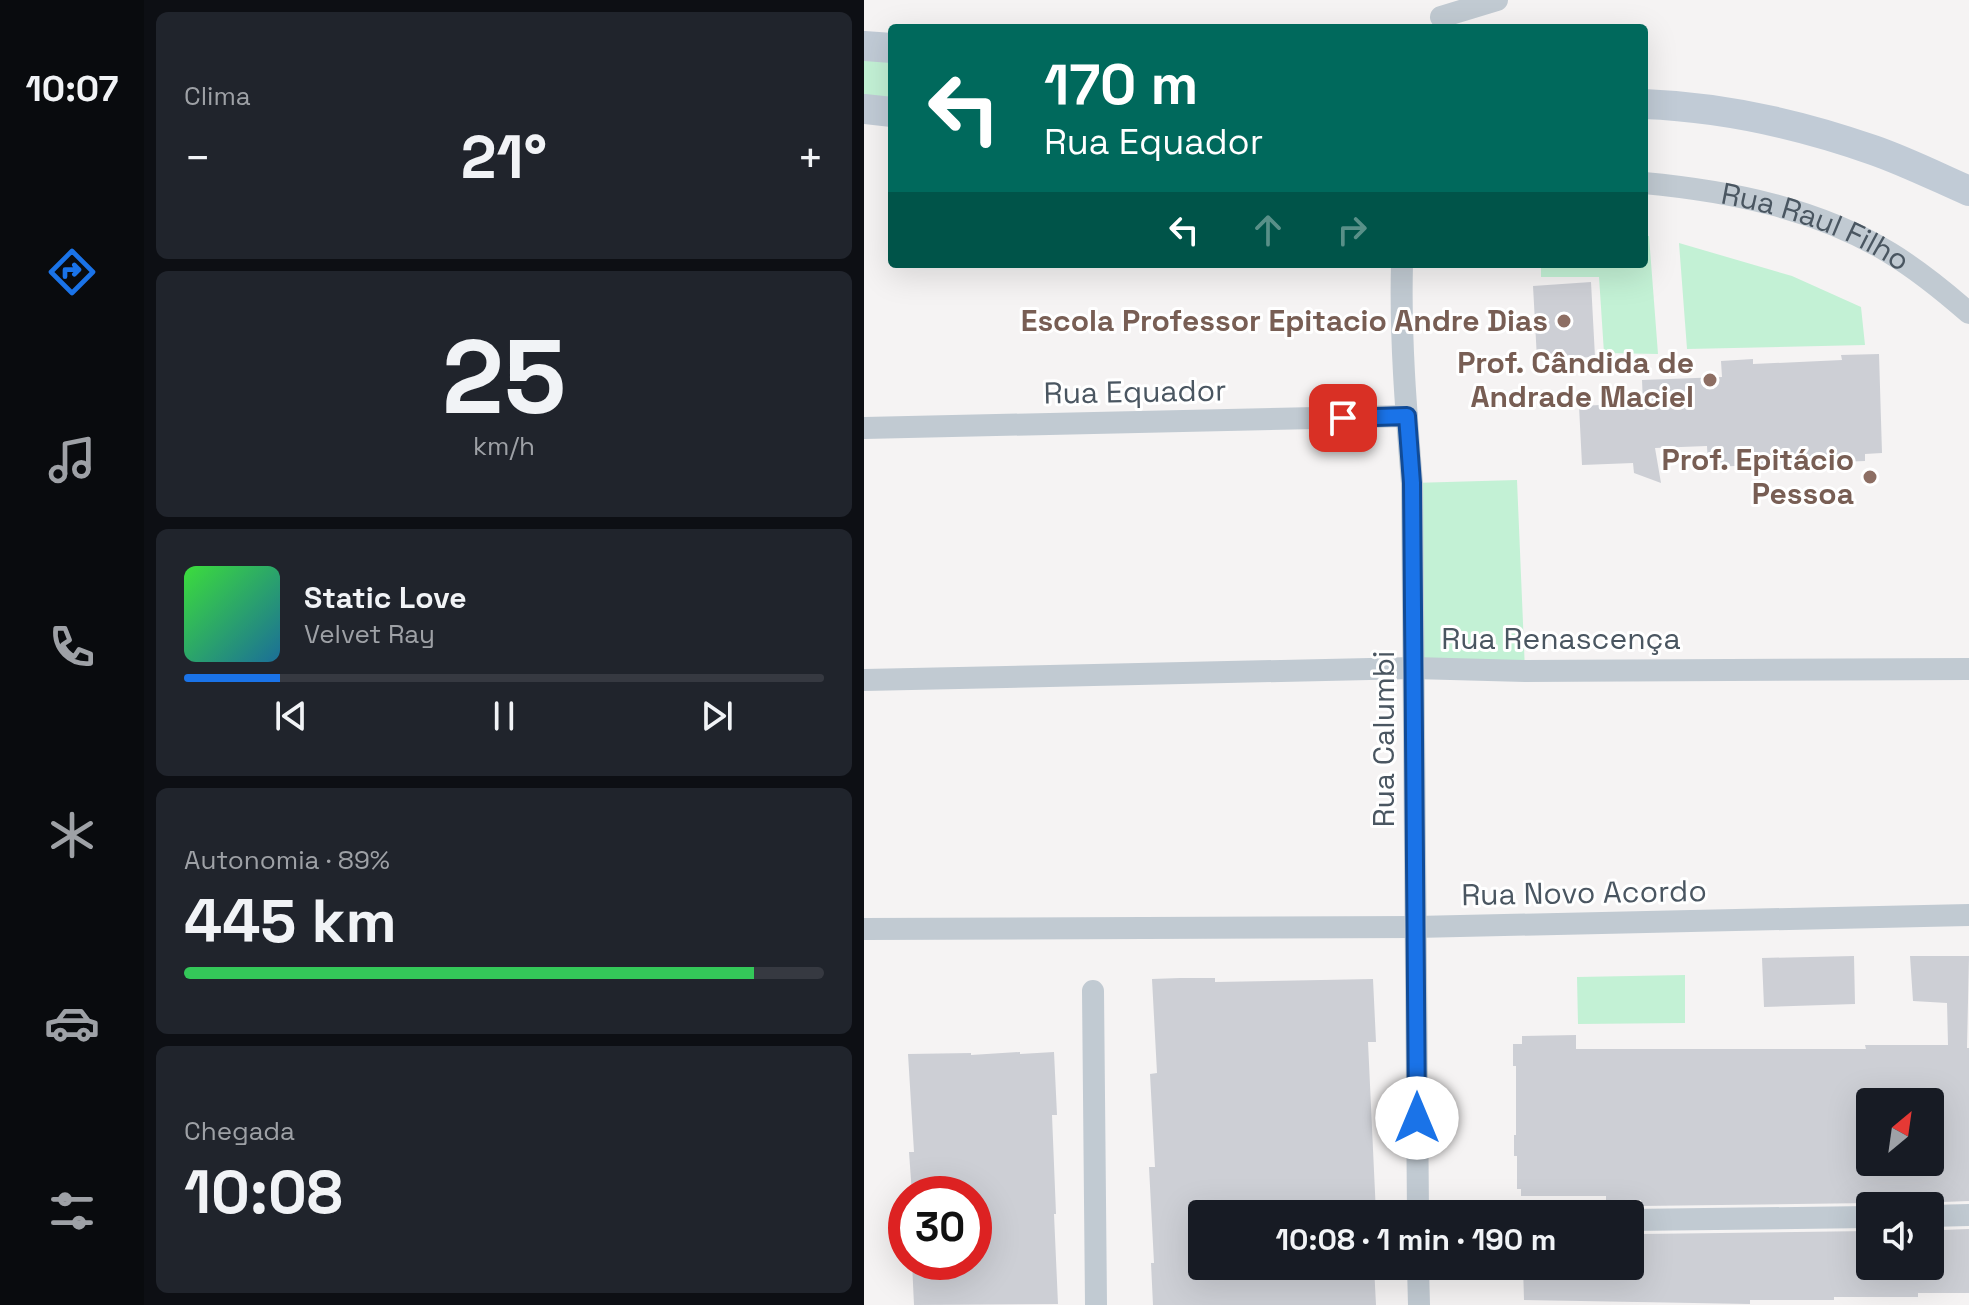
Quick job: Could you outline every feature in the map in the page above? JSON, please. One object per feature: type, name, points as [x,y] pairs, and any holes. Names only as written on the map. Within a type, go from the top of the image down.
[{"type":"main road","points":[[864,46],[888,48]]},
{"type":"main road","points":[[1648,104],[1706,108],[1815,131],[1876,151],[1969,191]]},
{"type":"main road","points":[[864,109],[888,112]]},
{"type":"street","points":[[1441,15],[1497,0]]},
{"type":"street","name":"Rua Raul Filho","points":[[1648,184],[1737,195],[1822,221],[1891,254],[1969,313]]},
{"type":"street","name":"Rua Calumbi","points":[[1402,268],[1401,304],[1412,483],[1418,1200]]},
{"type":"street","name":"Rua Equador","points":[[864,428],[1407,416]]},
{"type":"street","name":"Rua Renascença","points":[[864,680],[1414,668],[1525,671],[1969,669]]},
{"type":"street","name":"Rua Novo Acordo","points":[[864,929],[1416,927],[1969,915]]},
{"type":"street","points":[[1093,991],[1096,1305]]},
{"type":"street","points":[[1944,1216],[1969,1215]]},
{"type":"street","points":[[1644,1220],[1856,1217]]},
{"type":"street","points":[[1418,1280],[1419,1305]]},
{"type":"green space","points":[[864,46],[888,48],[888,112],[864,109]]},
{"type":"green space","points":[[1649,236],[1658,354],[1604,353],[1599,277],[1541,277],[1541,268],[1648,268]]},
{"type":"green space","points":[[1679,243],[1792,276],[1861,307],[1865,345],[1687,349]]},
{"type":"green space","points":[[1517,480],[1525,671],[1414,668],[1412,483]]},
{"type":"green space","points":[[1685,975],[1685,1023],[1578,1024],[1577,977]]},
{"type":"building","name":"Escola Professor Epitacio Andre Dias","points":[[1591,282],[1595,357],[1537,359],[1533,286]]},
{"type":"building","points":[[1879,354],[1882,453],[1865,454],[1865,461],[1708,467],[1707,446],[1655,448],[1661,483],[1634,473],[1633,463],[1582,465],[1579,406],[1643,403],[1642,380],[1722,377],[1721,361],[1753,359],[1753,364],[1842,360],[1841,355]]},
{"type":"building","points":[[1854,956],[1855,1004],[1764,1007],[1762,958]]},
{"type":"building","points":[[1910,956],[1969,956],[1969,1201],[1944,1202],[1944,1192],[1856,1192],[1856,1203],[1644,1206],[1644,1200],[1606,1200],[1606,1196],[1521,1196],[1521,1189],[1517,1189],[1513,1044],[1522,1044],[1522,1036],[1576,1035],[1576,1049],[1866,1049],[1865,1045],[1948,1045],[1947,1003],[1913,1001]]},
{"type":"building","points":[[1215,978],[1215,982],[1373,979],[1376,1042],[1368,1042],[1375,1200],[1188,1200],[1188,1280],[1375,1280],[1376,1305],[1153,1305],[1149,1167],[1155,1167],[1150,1074],[1157,1073],[1152,979]]},
{"type":"building","points":[[1054,1052],[1057,1115],[1052,1115],[1058,1304],[914,1305],[913,1280],[992,1280],[992,1176],[911,1176],[909,1152],[914,1152],[908,1054]]},
{"type":"building","points":[[1969,1229],[1969,1293],[1918,1293],[1918,1297],[1834,1297],[1834,1300],[1750,1300],[1750,1304],[1524,1300],[1523,1280],[1644,1280],[1644,1234],[1856,1231],[1856,1280],[1944,1280],[1944,1230]]},
{"type":"place","name":"Escola Professor Epitacio Andre Dias","points":[[1564,321]]},
{"type":"place","name":"Prof. Cândida de Andrade Maciel","points":[[1710,380]]},
{"type":"place","name":"Prof. Epitácio Pessoa","points":[[1870,477]]},
{"type":"route","points":[[1343,418],[1407,416],[1412,483],[1417,1118]]}]
